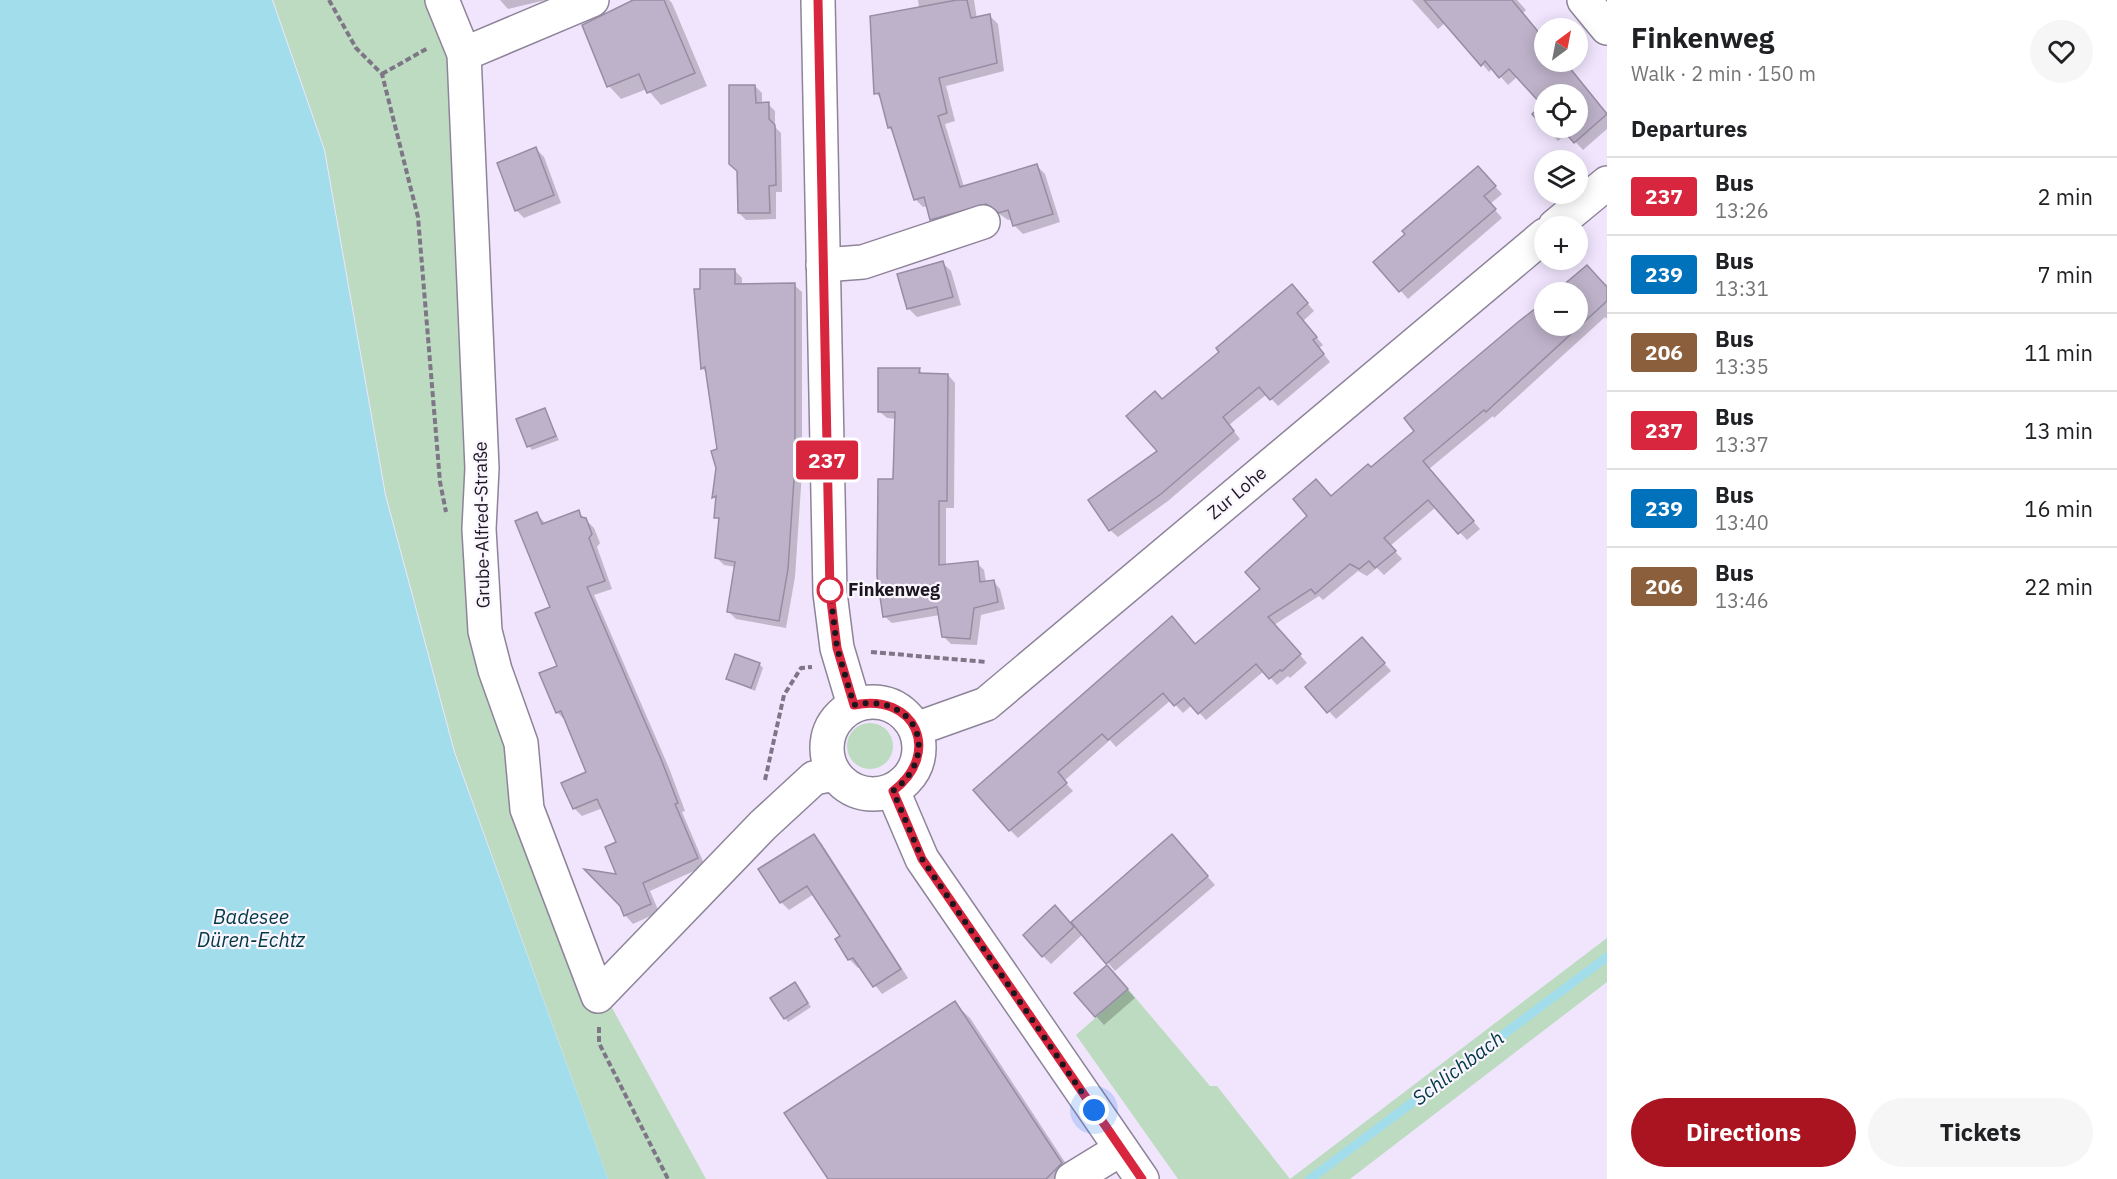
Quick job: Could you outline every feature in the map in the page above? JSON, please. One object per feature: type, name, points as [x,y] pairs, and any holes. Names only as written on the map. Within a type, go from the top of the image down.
[{"type":"street","name":"Grube-Alfred-Straße","points":[[441,0],[460,44],[482,468],[479,529],[485,631],[495,670],[521,743],[527,809],[598,996]]},
{"type":"street","points":[[460,44],[592,0]]},
{"type":"street","points":[[818,0],[830,593],[839,656],[854,705]]},
{"type":"street","points":[[1584,0],[1607,28]]},
{"type":"street","points":[[1567,216],[1607,183]]},
{"type":"street","points":[[823,265],[863,262],[983,222]]},
{"type":"street","name":"Zur Lohe","points":[[916,729],[986,704],[1534,244]]},
{"type":"street","points":[[872,701],[890,704],[905,714],[916,729],[920,747],[917,765],[908,780],[893,791],[877,795],[861,794],[846,786],[834,774],[827,755],[828,735],[838,717],[854,705],[872,701]]},
{"type":"street","points":[[598,996],[781,808],[814,778],[834,774]]},
{"type":"street","points":[[893,791],[922,859],[1142,1179]]},
{"type":"street","points":[[1072,1179],[1121,1149]]},
{"type":"path","points":[[329,0],[356,48],[382,74],[418,217],[440,482],[447,517]]},
{"type":"path","points":[[382,74],[460,44]]},
{"type":"path","points":[[781,808],[764,786],[784,695],[801,668],[839,656],[1030,666]]},
{"type":"path","points":[[598,996],[599,1043],[668,1179]]},
{"type":"green space","points":[[273,0],[428,0],[458,72],[482,665],[538,873],[706,1179],[608,1179],[455,752],[386,495],[325,150]]},
{"type":"green space","points":[[870,723],[879,724],[886,730],[892,737],[892,755],[886,762],[879,768],[870,769],[861,768],[854,762],[848,755],[847,746],[848,737],[854,730],[861,724]]},
{"type":"green space","points":[[1607,938],[1607,982],[1350,1179],[1290,1179]]},
{"type":"green space","points":[[1128,989],[1210,1086],[1217,1086],[1290,1179],[1178,1179],[1076,1035]]},
{"type":"water","name":"Badesee Düren-Echtz","points":[[0,0],[272,0],[324,150],[385,495],[454,752],[608,1179],[0,1179]]},
{"type":"building","points":[[633,0],[664,0],[695,73],[647,93],[639,74],[607,87],[582,25]]},
{"type":"building","points":[[967,0],[971,18],[990,14],[997,63],[939,78],[947,113],[938,116],[960,187],[1037,164],[1053,214],[1013,226],[1008,210],[999,213],[986,204],[930,220],[924,197],[914,200],[891,127],[888,128],[879,93],[874,94],[870,16]]},
{"type":"building","points":[[1424,0],[1512,0],[1534,27],[1534,72],[1573,72],[1583,84],[1534,84],[1534,96],[1509,69],[1499,78],[1485,61],[1481,66]]},
{"type":"building","points":[[729,85],[755,85],[756,103],[769,102],[769,119],[775,125],[776,185],[769,186],[770,213],[738,213],[737,171],[729,164]]},
{"type":"building","points":[[1588,90],[1607,114],[1588,131]]},
{"type":"building","points":[[1570,138],[1580,138],[1574,143]]},
{"type":"building","points":[[536,147],[554,195],[515,211],[497,163]]},
{"type":"building","points":[[1478,166],[1496,186],[1484,196],[1496,209],[1399,292],[1373,262],[1405,234],[1402,231]]},
{"type":"building","points":[[943,261],[953,297],[907,309],[897,274]]},
{"type":"building","points":[[1588,266],[1607,287],[1607,301],[1588,318],[1588,282],[1567,282],[1581,270],[1588,270]]},
{"type":"building","points":[[700,269],[735,269],[735,284],[795,283],[795,464],[788,569],[779,621],[727,612],[735,562],[715,558],[719,518],[714,518],[716,496],[712,498],[716,468],[711,451],[717,449],[705,367],[701,369],[694,289],[700,289]]},
{"type":"building","points":[[1292,284],[1308,303],[1297,313],[1317,337],[1313,340],[1324,354],[1270,400],[1259,387],[1223,417],[1234,431],[1161,494],[1109,531],[1088,500],[1157,451],[1126,416],[1155,391],[1162,399],[1219,352],[1216,348]]},
{"type":"building","points":[[1534,310],[1534,336],[1569,336],[1486,412],[1484,410],[1423,461],[1474,521],[1458,534],[1428,500],[1384,538],[1396,551],[1375,568],[1369,561],[1359,569],[1350,564],[1315,594],[1311,589],[1268,617],[1301,654],[1282,671],[1280,670],[1269,679],[1256,664],[1198,714],[1184,698],[1174,706],[1163,693],[1108,740],[1102,734],[1058,772],[1067,783],[1009,831],[973,790],[1172,616],[1195,644],[1260,589],[1245,572],[1307,516],[1293,499],[1316,479],[1331,496],[1368,464],[1371,467],[1414,431],[1404,418]]},
{"type":"building","points":[[878,368],[920,368],[919,373],[948,374],[947,501],[939,501],[939,565],[978,561],[980,582],[994,580],[998,602],[974,608],[970,639],[942,637],[937,607],[883,617],[877,576],[878,479],[893,479],[895,412],[878,412]]},
{"type":"building","points":[[545,408],[556,436],[527,447],[516,419]]},
{"type":"building","points":[[579,510],[581,517],[586,518],[592,534],[589,538],[605,581],[587,587],[661,759],[678,803],[675,804],[698,858],[643,883],[651,904],[624,916],[620,906],[584,869],[616,874],[605,847],[616,842],[597,799],[573,809],[561,783],[586,772],[561,711],[556,713],[539,673],[557,666],[535,613],[550,607],[515,521],[537,512],[542,524]]},
{"type":"building","points":[[1362,637],[1385,663],[1327,713],[1305,687]]},
{"type":"building","points":[[735,654],[760,663],[751,688],[726,679]]},
{"type":"building","points":[[814,834],[901,969],[873,987],[853,958],[848,960],[835,939],[840,936],[807,886],[780,903],[758,869]]},
{"type":"building","points":[[1172,834],[1208,876],[1106,964],[1071,922]]},
{"type":"building","points":[[1055,905],[1074,927],[1042,957],[1023,935]]},
{"type":"building","points":[[1107,965],[1128,989],[1095,1017],[1074,993]]},
{"type":"building","points":[[795,982],[808,1003],[784,1019],[770,998]]},
{"type":"building","points":[[955,1001],[1062,1163],[1046,1179],[828,1179],[784,1113]]},
{"type":"waterway","name":"Schlichbach","points":[[1310,1179],[1607,957]]},
{"type":"bus line","name":"237","points":[[818,0],[830,593],[837,648],[854,705],[872,701],[890,704],[905,714],[916,729],[920,747],[917,765],[908,780],[893,791],[922,859],[1142,1179]]},
{"type":"place","name":"Finkenweg","points":[[830,590]]},
{"type":"route","points":[[830,590],[837,648],[854,705],[872,701],[890,704],[905,714],[916,729],[920,747],[917,765],[908,780],[893,791],[922,859],[1094,1110]]}]
